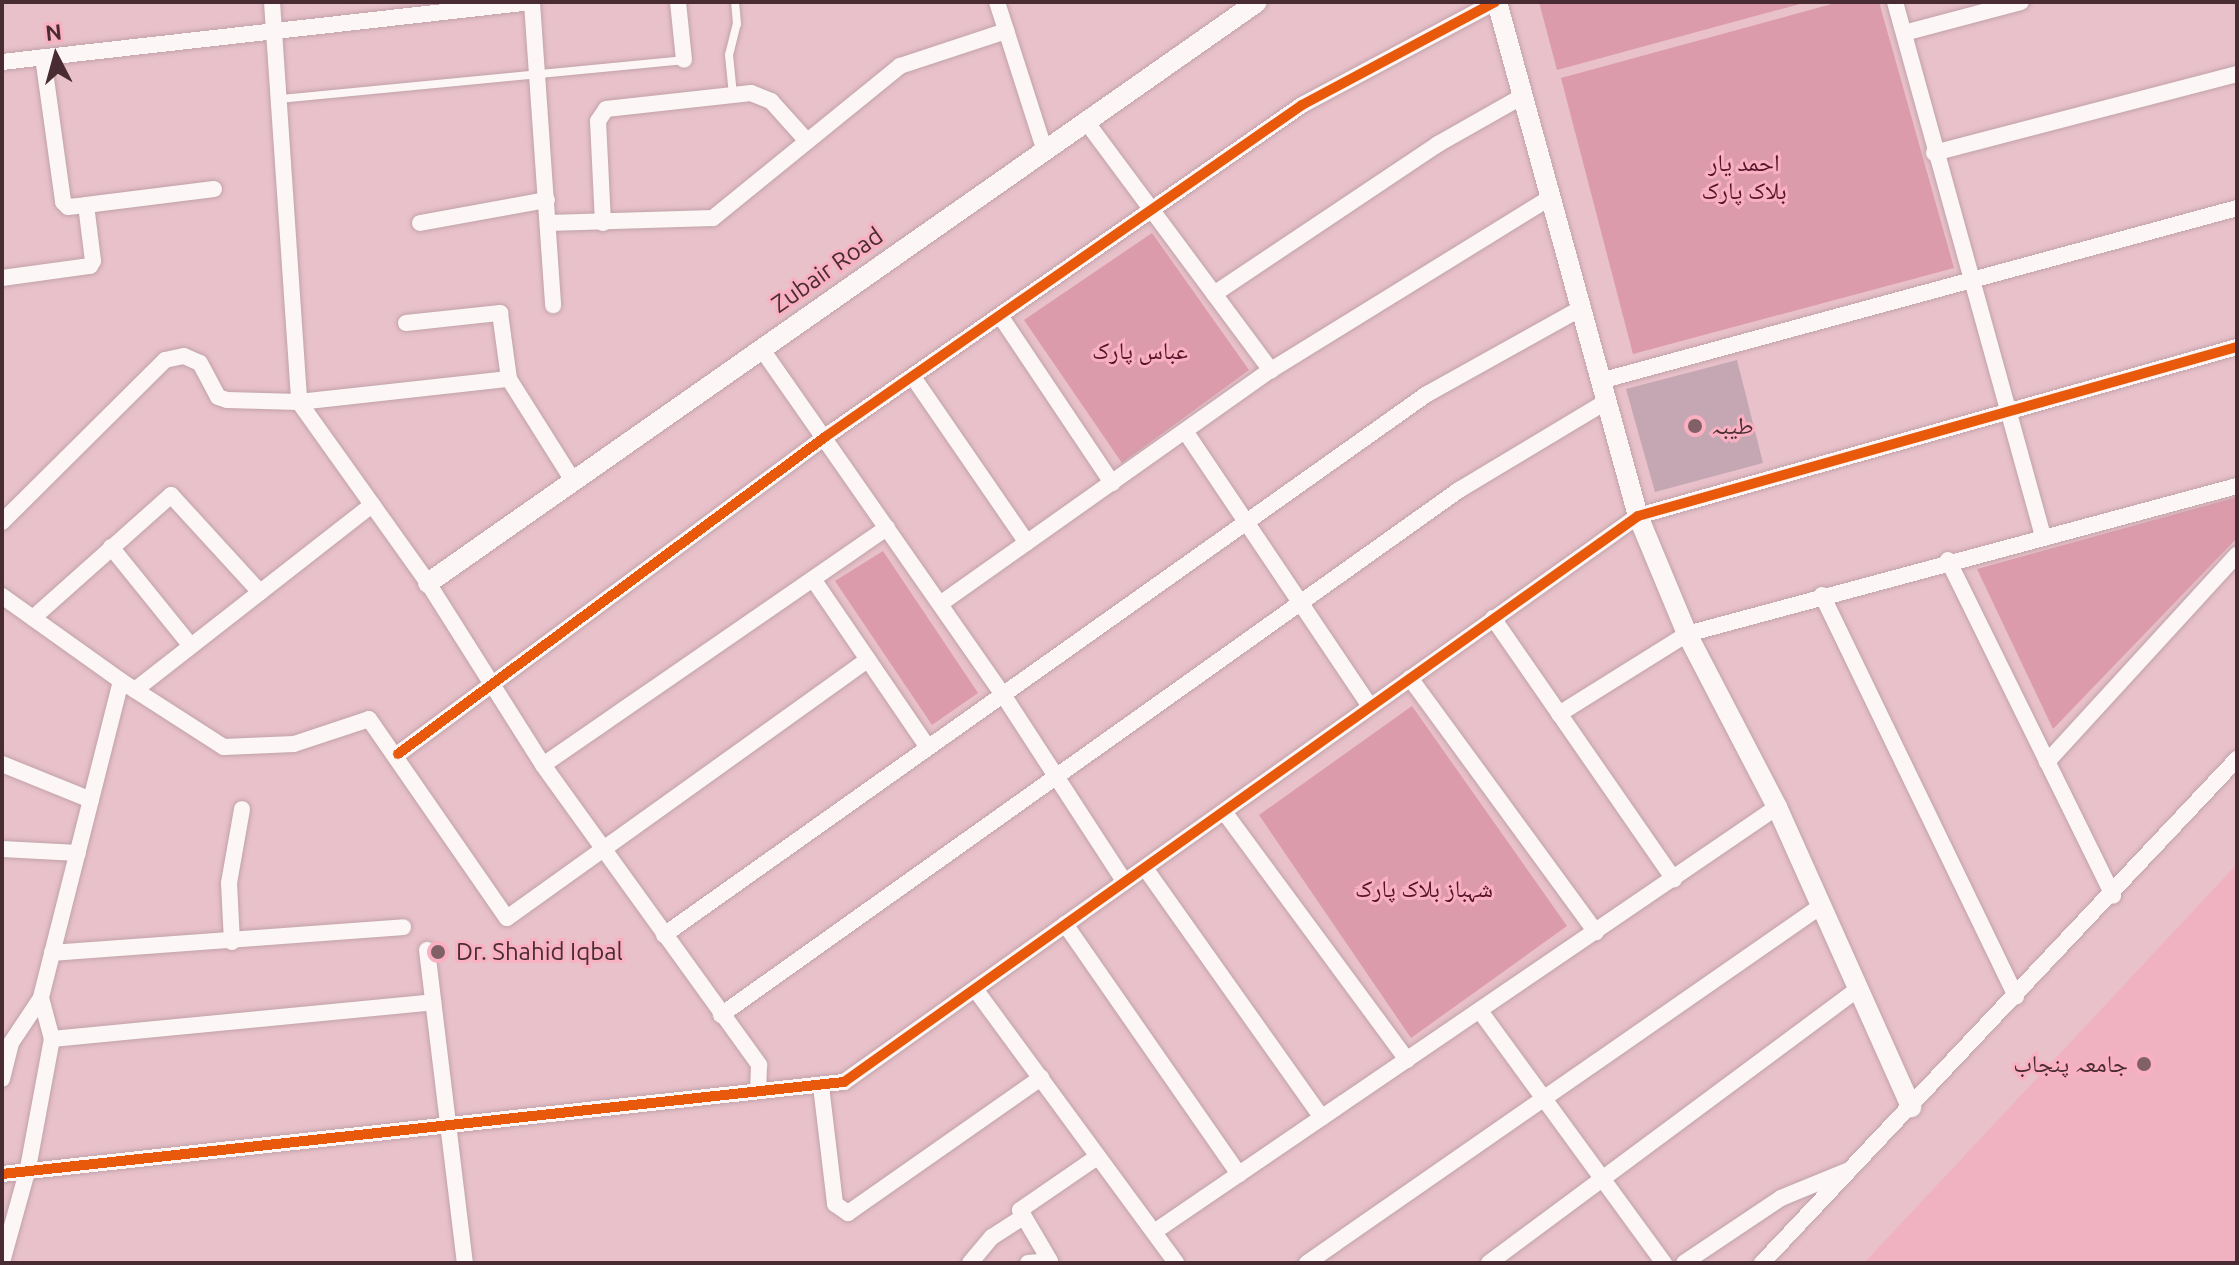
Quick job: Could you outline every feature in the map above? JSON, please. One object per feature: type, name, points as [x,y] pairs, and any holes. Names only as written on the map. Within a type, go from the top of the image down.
[{"type":"street","points":[[272,2],[299,402],[428,583],[543,765],[759,1065],[758,1091]]},
{"type":"street","points":[[678,2],[684,60]]},
{"type":"street","points":[[997,2],[1044,148]]},
{"type":"street","name":"Zubair Road","points":[[428,583],[1044,148],[1257,2]]},
{"type":"street","points":[[398,754],[490,682],[825,437],[1153,212],[1302,105],[1496,2],[1604,403],[1638,516],[1687,634],[1777,807],[1911,1107]]},
{"type":"street","points":[[1895,2],[1934,153],[2010,410],[2043,536]]},
{"type":"street","points":[[1904,33],[2021,2]]},
{"type":"street","points":[[2,62],[532,3],[540,75],[553,305]]},
{"type":"street","points":[[548,223],[713,218],[900,66],[1006,31]]},
{"type":"street","points":[[43,57],[63,202],[68,207],[214,189]]},
{"type":"street","points":[[1934,153],[2237,74]]},
{"type":"street","points":[[603,223],[600,113],[762,94],[806,140]]},
{"type":"street","points":[[1214,294],[1438,144],[1521,97]]},
{"type":"street","points":[[1085,120],[1271,370]]},
{"type":"street","points":[[940,604],[1271,370],[1548,199]]},
{"type":"street","points":[[420,223],[547,200]]},
{"type":"street","points":[[2,278],[92,264],[86,205]]},
{"type":"street","points":[[1600,381],[2237,208]]},
{"type":"street","points":[[664,935],[1427,394],[1580,309]]},
{"type":"street","points":[[406,323],[500,313],[509,379],[572,479]]},
{"type":"street","points":[[1001,317],[1112,483]]},
{"type":"street","points":[[2,1174],[28,1168],[844,1082],[1638,516],[2237,347]]},
{"type":"street","points":[[761,348],[1002,693],[1124,881]]},
{"type":"street","points":[[2,522],[165,360],[184,356],[200,363],[218,397],[227,400],[299,402],[509,379]]},
{"type":"street","points":[[913,377],[1027,543]]},
{"type":"street","points":[[721,1015],[1058,779],[1459,490],[1604,403]]},
{"type":"street","points":[[1185,431],[1370,706]]},
{"type":"street","points":[[1559,714],[1687,634],[1948,560],[2237,486]]},
{"type":"street","points":[[33,618],[166,497],[176,495],[260,592]]},
{"type":"street","points":[[2,1079],[7,1043],[41,998],[91,800],[128,685],[191,646],[372,505]]},
{"type":"street","points":[[543,765],[887,528]]},
{"type":"street","points":[[111,547],[191,646]]},
{"type":"street","points":[[2047,762],[2237,555]]},
{"type":"street","points":[[1948,560],[2113,896]]},
{"type":"street","points":[[813,579],[927,746]]},
{"type":"street","points":[[1822,595],[2016,997]]},
{"type":"street","points":[[2,596],[128,685],[224,747],[294,744],[369,719],[398,754],[507,918],[868,660]]},
{"type":"street","points":[[1493,618],[1674,879]]},
{"type":"street","points":[[1410,678],[1596,932]]},
{"type":"street","points":[[1762,1263],[2113,896],[2237,759]]},
{"type":"street","points":[[2,764],[91,800]]},
{"type":"street","points":[[1154,1232],[1777,807]]},
{"type":"street","points":[[232,942],[229,883],[242,809]]},
{"type":"street","points":[[1225,813],[1407,1060]]},
{"type":"street","points":[[2,849],[78,853]]},
{"type":"street","points":[[1145,868],[1322,1118]]},
{"type":"street","points":[[1307,1263],[1821,906]]},
{"type":"street","points":[[1065,924],[1239,1174]]},
{"type":"street","points":[[52,953],[403,927]]},
{"type":"street","points":[[427,950],[465,1263]]},
{"type":"street","points":[[975,989],[1176,1263]]},
{"type":"street","points":[[1489,1263],[1858,989]]},
{"type":"street","points":[[2,1262],[28,1168],[52,1039],[41,998]]},
{"type":"street","points":[[52,1039],[433,1002]]},
{"type":"street","points":[[1480,1011],[1664,1263]]},
{"type":"street","points":[[821,1086],[835,1204],[848,1213],[1041,1078]]},
{"type":"street","points":[[970,1263],[992,1237],[1021,1218],[1025,1204],[1097,1157]]},
{"type":"street","points":[[1684,1263],[1781,1198],[1855,1167]]},
{"type":"street","points":[[1021,1218],[1050,1261],[1028,1263]]},
{"type":"lane","points":[[733,95],[729,55],[737,24],[735,2]]},
{"type":"lane","points":[[280,99],[684,60]]},
{"type":"shaded area","name":"جامعہ پنجاب","points":[[2237,864],[2237,1263],[1864,1263]]},
{"type":"green space","points":[[1539,2],[1807,2],[1557,70]]},
{"type":"green space","name":"احمد یار بلاک پارک","points":[[1839,2],[1879,2],[1954,268],[1633,354],[1561,78]]},
{"type":"green space","name":"عباس پارک","points":[[1152,233],[1249,370],[1122,463],[1024,320]]},
{"type":"green space","points":[[2237,497],[2237,538],[2053,729],[1977,569]]},
{"type":"green space","points":[[883,551],[978,693],[932,725],[835,581]]},
{"type":"green space","name":"شہباز بلاک پارک","points":[[1412,706],[1567,926],[1411,1038],[1259,815]]},
{"type":"building","name":"طیبہ","points":[[1737,360],[1763,463],[1655,492],[1626,389]]},
{"type":"cycle path","points":[[398,754],[825,437],[1302,105],[1495,2]]},
{"type":"cycle path","points":[[2,1174],[844,1082],[1638,516],[2237,347]]},
{"type":"place","name":"طیبہ","points":[[1695,426]]},
{"type":"place","name":"Dr. Shahid Iqbal","points":[[438,952]]},
{"type":"place","name":"جامعہ پنجاب","points":[[2144,1064]]}]
